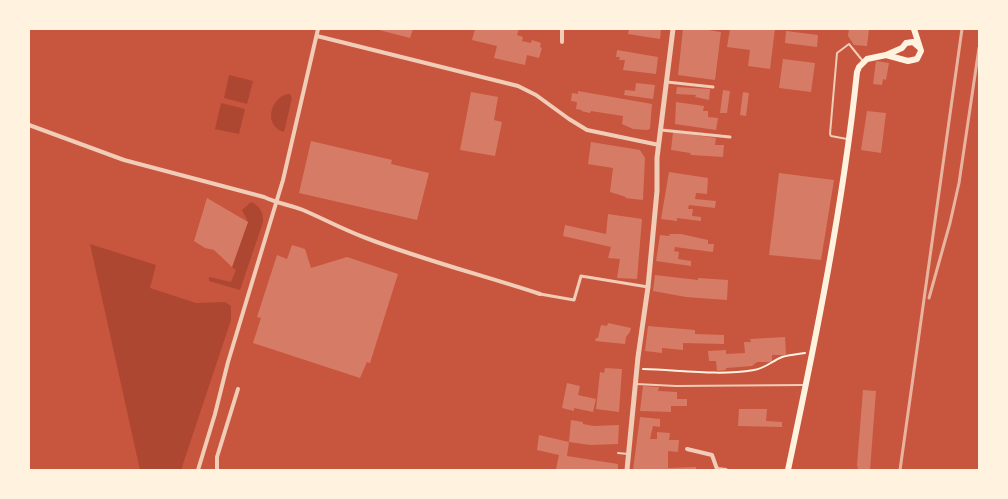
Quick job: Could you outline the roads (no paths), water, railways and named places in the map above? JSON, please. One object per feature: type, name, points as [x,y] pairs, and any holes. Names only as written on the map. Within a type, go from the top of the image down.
[{"type":"main road","points":[[788,470],[843,191],[857,72],[863,62],[872,57],[902,48],[909,42],[914,29]]},
{"type":"main road","points":[[886,54],[911,61],[917,59],[921,54],[914,29]]},
{"type":"main road","points":[[909,42],[916,43],[920,48]]},
{"type":"main road","points":[[902,48],[902,54],[906,60]]},
{"type":"street","points":[[198,470],[289,156],[318,29]]},
{"type":"street","points":[[562,29],[562,42]]},
{"type":"street","points":[[627,470],[636,368],[648,287],[657,191],[659,145],[673,29]]},
{"type":"street","points":[[316,36],[518,86],[536,95],[587,130],[659,145]]},
{"type":"street","points":[[667,82],[713,87]]},
{"type":"street","points":[[29,125],[124,160],[264,197],[276,203],[302,210],[364,238],[425,259],[540,294],[574,300],[580,276],[648,287]]},
{"type":"street","points":[[661,130],[730,137]]},
{"type":"street","points":[[216,470],[218,457],[238,390]]},
{"type":"street","points":[[687,449],[712,455],[717,469],[726,470]]},
{"type":"lane","points":[[850,139],[831,136],[829,127],[837,53],[849,44],[863,62]]},
{"type":"lane","points":[[636,384],[676,386],[806,385]]},
{"type":"lane","points":[[618,453],[628,454]]},
{"type":"railway","points":[[900,470],[962,29]]},
{"type":"railway","points":[[929,298],[959,183],[979,48]]}]
